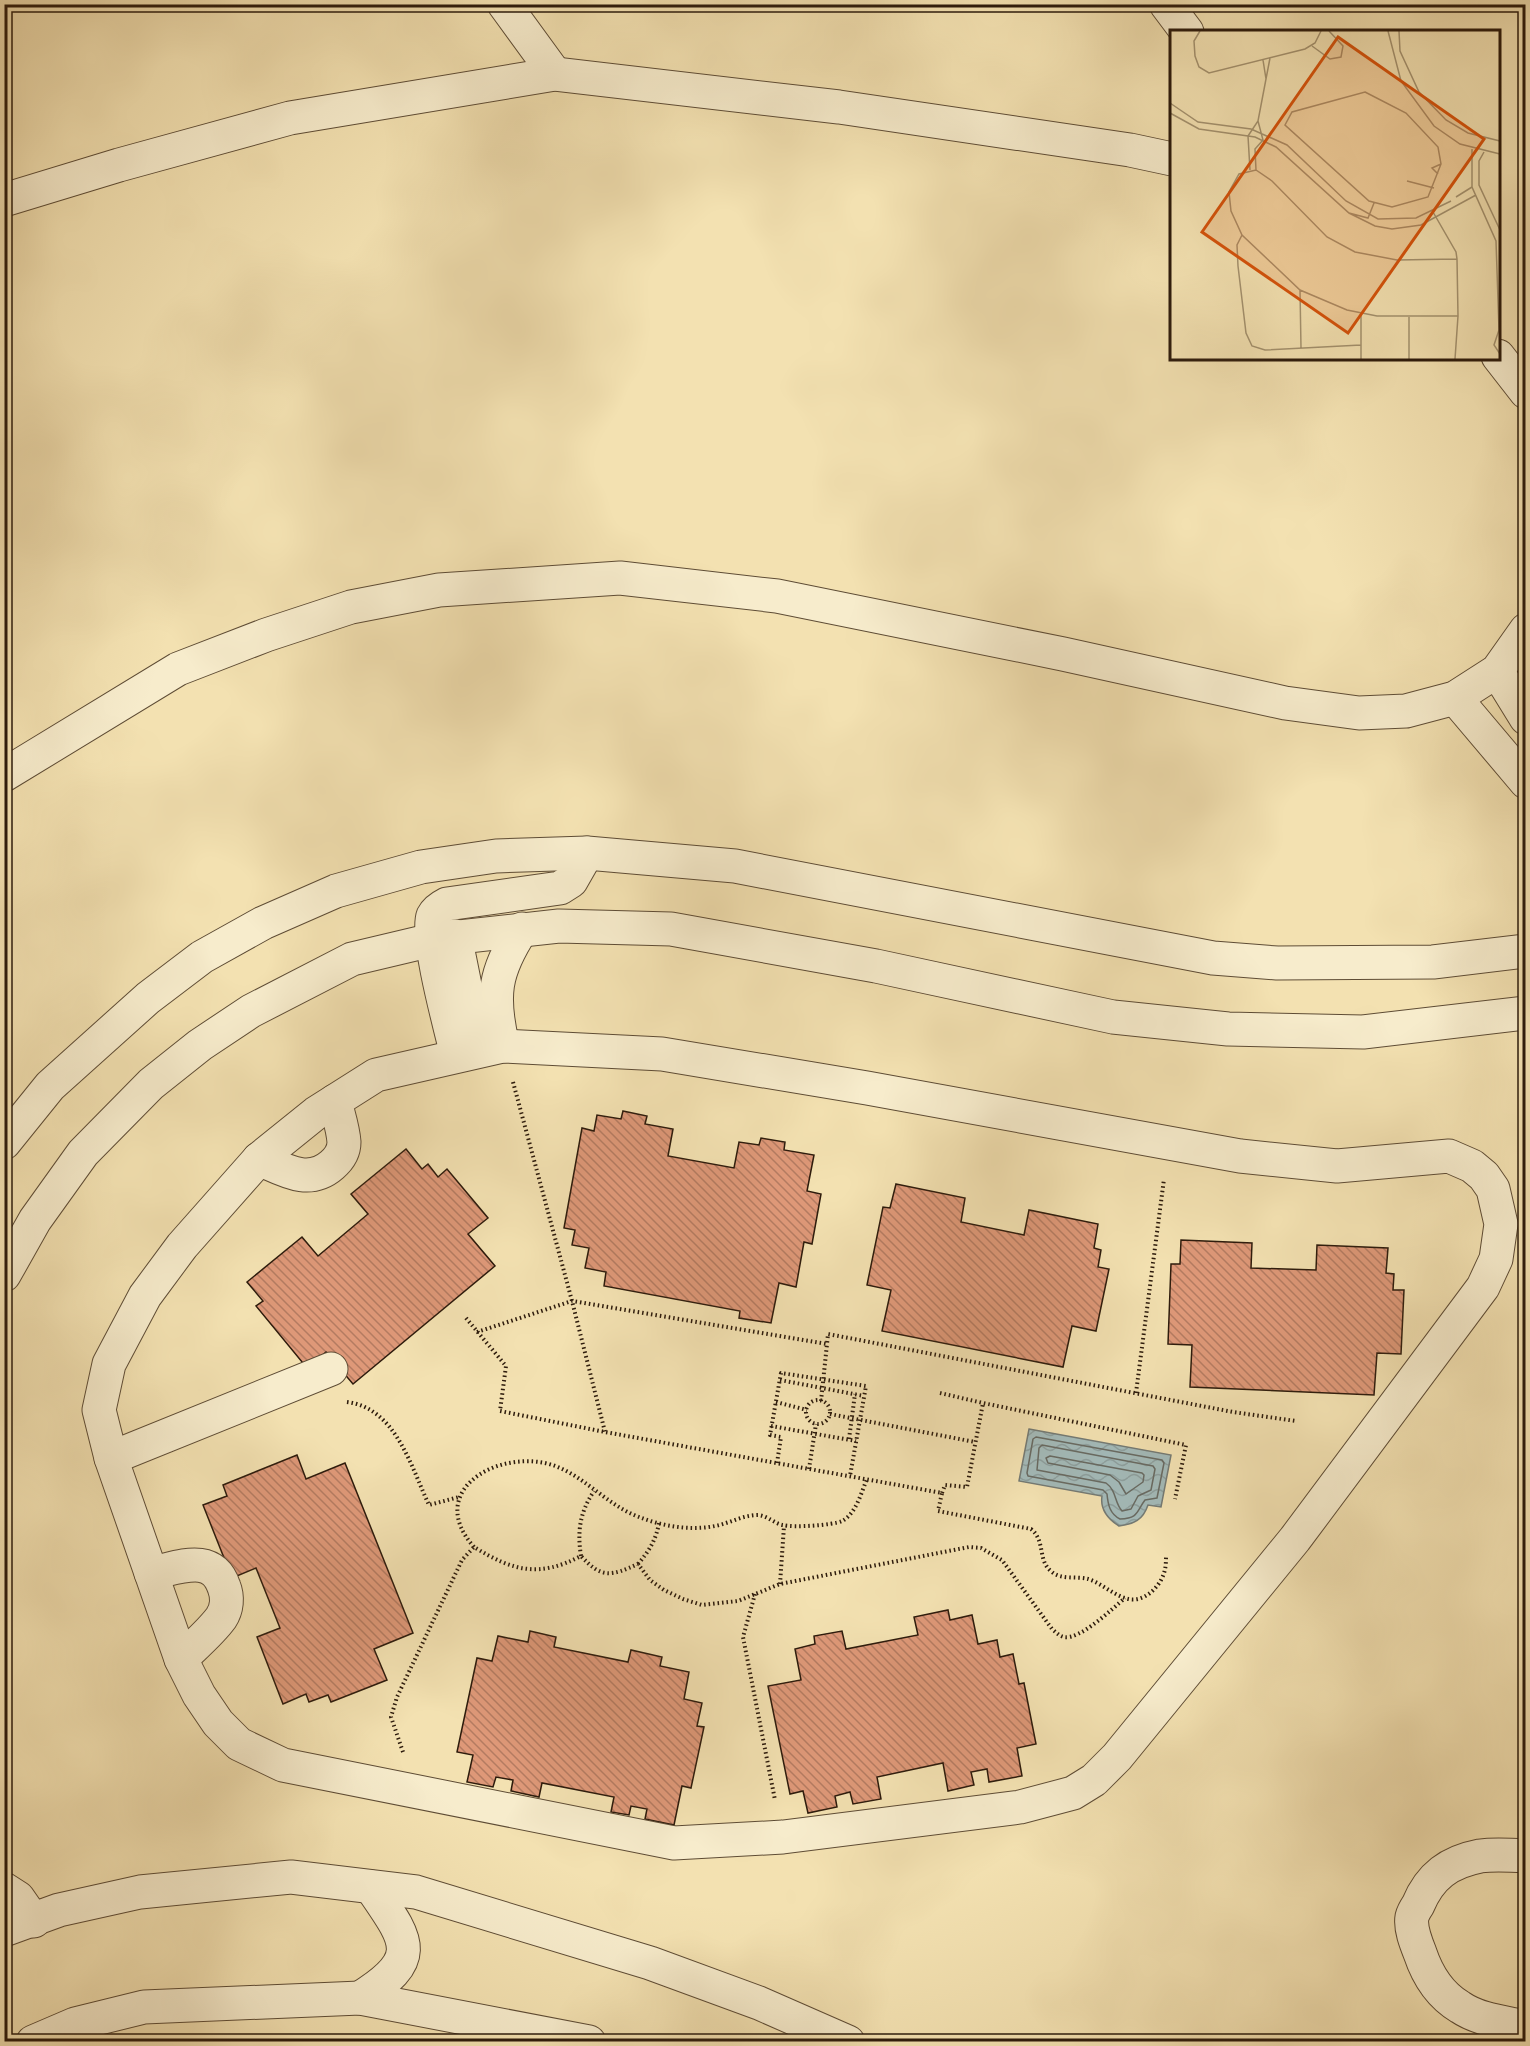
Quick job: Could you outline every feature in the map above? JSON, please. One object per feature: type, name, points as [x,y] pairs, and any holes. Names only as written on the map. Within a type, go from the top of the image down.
[{"type":"street","points":[[504,4],[555,74]]},
{"type":"street","points":[[1166,4],[1186,30]]},
{"type":"street","points":[[4,200],[290,117],[555,74],[839,107],[1130,150],[1170,159]]},
{"type":"street","points":[[1500,359],[1526,392]]},
{"type":"street","points":[[4,775],[178,669],[266,635],[351,607],[439,590],[620,578],[777,596],[1063,654],[1285,703],[1359,713],[1406,711],[1455,698],[1497,671],[1526,630]]},
{"type":"street","points":[[1497,671],[1526,718]]},
{"type":"street","points":[[1455,698],[1526,782]]},
{"type":"street","points":[[479,1050],[443,938],[432,918],[437,909],[447,904],[560,888],[572,881],[587,853]]},
{"type":"street","points":[[4,1143],[50,1086],[148,998],[202,957],[263,923],[336,891],[421,867],[496,856],[587,853],[735,866],[1213,958],[1277,963],[1433,962],[1526,951]]},
{"type":"street","points":[[4,1275],[35,1220],[83,1153],[151,1084],[200,1045],[251,1011],[352,958],[443,938],[559,926],[670,929],[876,966],[1113,1017],[1227,1029],[1363,1032],[1526,1013]]},
{"type":"street","points":[[479,1050],[496,1016],[496,984],[505,955],[522,929]]},
{"type":"street","points":[[479,1050],[662,1053],[1240,1156],[1337,1166],[1449,1156],[1472,1166],[1484,1176],[1493,1189],[1501,1224],[1496,1259],[1483,1287],[1302,1530],[1124,1748],[1094,1780],[1073,1793],[1020,1807],[783,1837],[674,1844],[283,1765],[239,1744],[218,1723],[199,1695],[181,1659],[111,1458],[99,1410],[109,1364],[145,1296],[182,1246],[259,1159],[316,1113],[376,1075],[479,1050]]},
{"type":"street","points":[[259,1159],[304,1177],[330,1167],[342,1153],[344,1143],[335,1101]]},
{"type":"street","points":[[111,1458],[331,1370]]},
{"type":"street","points":[[152,1573],[202,1565],[212,1568],[219,1575],[227,1595],[226,1606],[221,1617],[181,1659]]},
{"type":"street","points":[[1526,1856],[1481,1856],[1455,1864],[1437,1874],[1424,1890],[1412,1918],[1415,1939],[1423,1963],[1432,1980],[1445,1995],[1458,2007],[1474,2015],[1526,2027]]},
{"type":"street","points":[[4,1889],[18,1898],[19,1925],[59,1910],[152,1890],[291,1877],[416,1892],[650,1963],[759,2003],[848,2042]]},
{"type":"street","points":[[360,1998],[380,1985],[400,1965],[405,1946],[393,1920],[371,1887]]},
{"type":"street","points":[[33,2042],[75,2025],[144,2007],[360,1998],[589,2042]]},
{"type":"path","points":[[479,1050],[572,1301],[605,1432]]},
{"type":"path","points":[[1136,1394],[1169,1143]]},
{"type":"path","points":[[477,1332],[572,1301],[827,1344]]},
{"type":"path","points":[[466,1318],[506,1366],[500,1411],[942,1493]]},
{"type":"path","points":[[820,1401],[828,1334],[1136,1394],[1296,1421]]},
{"type":"path","points":[[777,1463],[781,1437],[770,1435],[781,1373],[866,1386],[850,1476]]},
{"type":"path","points":[[780,1380],[864,1396]]},
{"type":"path","points":[[940,1393],[1186,1445],[1175,1499]]},
{"type":"path","points":[[849,1439],[855,1394]]},
{"type":"path","points":[[338,1401],[355,1403],[385,1419],[395,1433],[429,1505],[459,1497]]},
{"type":"path","points":[[820,1401],[829,1406],[830,1414],[823,1424],[816,1424],[810,1421],[807,1410],[810,1403],[820,1401]]},
{"type":"path","points":[[776,1402],[807,1410]]},
{"type":"path","points":[[983,1403],[967,1487],[945,1485],[938,1511],[1031,1529],[1039,1538],[1041,1555],[1050,1571],[1058,1576],[1088,1579],[1125,1599],[1134,1600],[1153,1590],[1164,1574],[1166,1555]]},
{"type":"path","points":[[830,1414],[975,1442]]},
{"type":"path","points":[[809,1469],[816,1424]]},
{"type":"path","points":[[771,1426],[856,1441]]},
{"type":"path","points":[[581,1556],[564,1565],[546,1570],[518,1569],[474,1547],[459,1524],[459,1497],[466,1484],[477,1474],[508,1463],[527,1461],[545,1463],[580,1478],[615,1506],[659,1523],[698,1528],[714,1526],[747,1516],[762,1515],[784,1526],[832,1525],[851,1514],[867,1479]]},
{"type":"path","points":[[594,1491],[584,1506],[579,1523],[578,1539],[581,1556],[590,1566],[604,1574],[614,1574],[638,1564],[650,1550],[659,1523]]},
{"type":"path","points":[[780,1584],[784,1526]]},
{"type":"path","points":[[424,1792],[404,1754],[391,1717],[397,1697],[451,1581],[462,1560],[474,1547]]},
{"type":"path","points":[[638,1564],[650,1580],[663,1590],[702,1605],[738,1601],[780,1584],[969,1547],[981,1548],[1002,1560],[1052,1629],[1061,1637],[1072,1637],[1084,1631],[1125,1599]]},
{"type":"path","points":[[755,1593],[743,1637],[783,1837]]},
{"type":"water","points":[[1029,1429],[1171,1455],[1161,1507],[1148,1505],[1137,1520],[1119,1526],[1106,1513],[1102,1505],[1102,1496],[1019,1481]]},
{"type":"building","points":[[623,1111],[647,1116],[645,1124],[673,1129],[668,1156],[734,1168],[739,1142],[759,1145],[761,1138],[785,1142],[784,1150],[814,1155],[807,1191],[821,1194],[812,1244],[804,1242],[796,1287],[779,1283],[771,1323],[739,1318],[740,1311],[604,1286],[606,1272],[585,1268],[589,1248],[572,1245],[575,1230],[564,1228],[582,1128],[594,1131],[597,1115],[621,1119]]},
{"type":"building","points":[[406,1149],[422,1169],[428,1164],[438,1177],[447,1169],[488,1218],[468,1234],[495,1266],[353,1384],[326,1352],[307,1368],[256,1306],[263,1301],[247,1282],[302,1237],[318,1256],[368,1214],[351,1194]]},
{"type":"building","points":[[896,1184],[965,1198],[961,1222],[1024,1235],[1029,1210],[1098,1224],[1094,1248],[1101,1250],[1098,1267],[1109,1269],[1096,1331],[1072,1326],[1063,1367],[882,1331],[891,1290],[867,1285],[883,1207],[890,1208]]},
{"type":"building","points":[[1181,1240],[1252,1243],[1251,1268],[1316,1270],[1317,1245],[1388,1248],[1386,1273],[1394,1274],[1393,1290],[1404,1290],[1401,1354],[1377,1353],[1374,1395],[1190,1387],[1192,1345],[1168,1344],[1171,1264],[1180,1264]]},
{"type":"building","points":[[297,1455],[306,1479],[345,1463],[413,1633],[374,1649],[387,1680],[331,1702],[328,1695],[309,1702],[306,1694],[283,1704],[257,1637],[280,1628],[256,1568],[232,1578],[203,1505],[227,1496],[223,1485]]},
{"type":"building","points":[[948,1610],[950,1620],[972,1615],[978,1644],[997,1640],[1000,1657],[1013,1654],[1019,1684],[1024,1683],[1036,1744],[1017,1748],[1022,1776],[989,1782],[987,1769],[971,1772],[974,1785],[948,1791],[943,1763],[877,1777],[881,1799],[853,1804],[850,1792],[835,1796],[837,1807],[808,1813],[803,1791],[790,1794],[768,1686],[801,1680],[795,1649],[815,1644],[814,1636],[842,1631],[846,1649],[918,1635],[914,1617]]},
{"type":"building","points":[[530,1631],[556,1637],[554,1647],[628,1662],[631,1650],[662,1657],[660,1666],[689,1672],[684,1699],[702,1703],[697,1726],[704,1727],[691,1788],[682,1786],[674,1825],[645,1819],[647,1809],[631,1806],[629,1815],[611,1812],[614,1797],[542,1783],[539,1797],[511,1791],[513,1780],[496,1777],[493,1787],[467,1782],[473,1755],[457,1752],[477,1658],[492,1661],[498,1636],[528,1642]]}]
